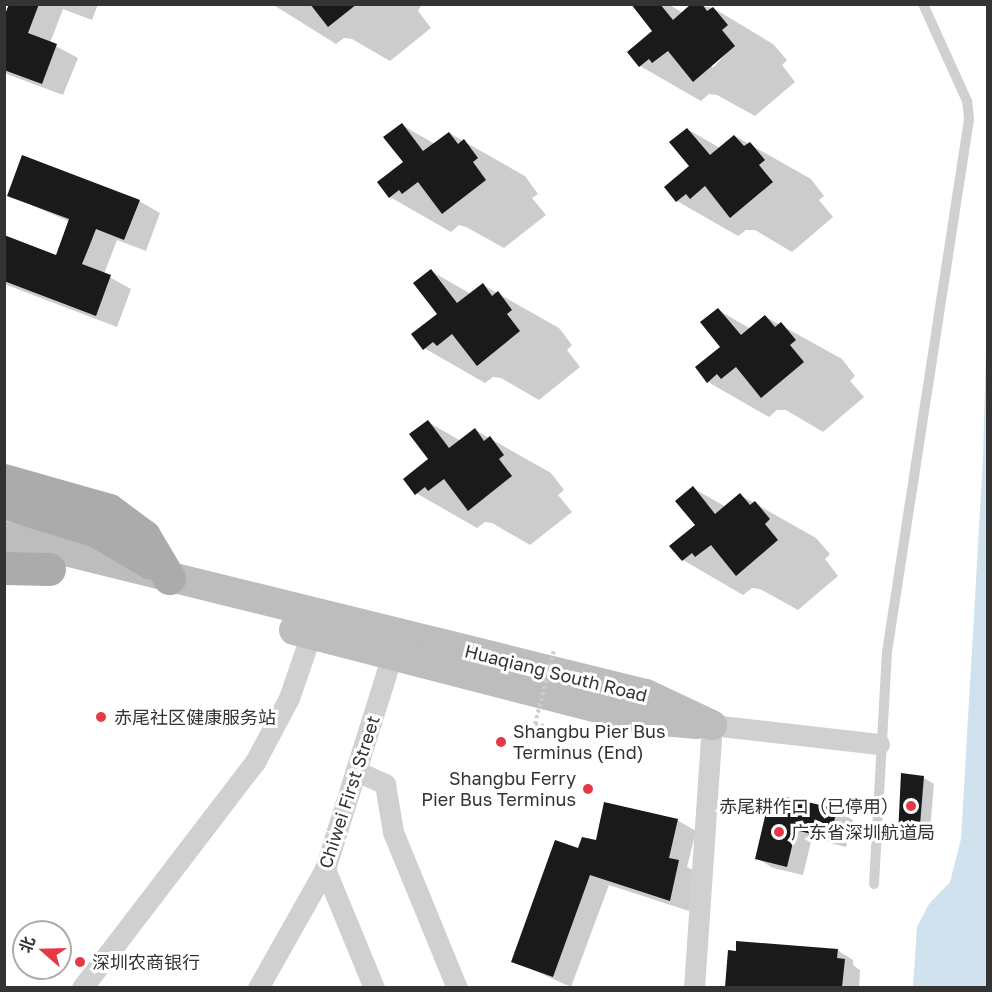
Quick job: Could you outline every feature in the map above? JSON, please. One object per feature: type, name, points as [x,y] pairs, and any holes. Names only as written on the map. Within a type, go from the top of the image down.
[{"type":"main road","points":[[4,480],[109,510],[144,536],[169,578]]},
{"type":"main road","points":[[4,503],[97,531],[169,578]]},
{"type":"main road","name":"Huaqiang South Road","points":[[4,536],[646,694],[712,725]]},
{"type":"main road","name":"Huaqiang South Road","points":[[4,558],[640,718],[712,725]]},
{"type":"main road","points":[[4,568],[49,569]]},
{"type":"street","points":[[82,987],[255,762],[289,698],[311,634]]},
{"type":"street","name":"Chiwei First Street","points":[[258,987],[325,869],[392,655]]},
{"type":"street","points":[[694,987],[712,725],[879,744]]},
{"type":"street","points":[[356,771],[385,784],[393,832],[457,987]]},
{"type":"street","points":[[325,869],[374,987]]},
{"type":"lane","points":[[874,884],[879,744],[887,652],[969,119],[967,101],[923,4]]},
{"type":"path","points":[[554,650],[535,723],[579,735]]},
{"type":"water","points":[[987,310],[987,987],[913,987],[917,927],[929,904],[950,882],[961,839],[983,459]]},
{"type":"building","points":[[9,4],[39,4],[28,33],[57,44],[42,84],[4,70],[4,17]]},
{"type":"building","points":[[310,4],[357,4],[328,27]]},
{"type":"building","points":[[631,4],[660,4],[673,20],[691,4],[702,4],[707,11],[713,7],[728,25],[722,30],[735,46],[693,82],[668,51],[652,63],[649,59],[639,67],[627,52],[652,31]]},
{"type":"building","points":[[402,123],[423,151],[449,132],[458,144],[464,139],[478,158],[473,162],[486,180],[442,214],[418,182],[402,194],[399,190],[389,198],[377,182],[403,162],[383,137]]},
{"type":"building","points":[[687,128],[710,155],[734,135],[744,146],[750,142],[765,160],[759,165],[773,182],[730,218],[705,186],[690,199],[686,194],[676,202],[664,187],[689,166],[669,142]]},
{"type":"building","points":[[22,155],[140,200],[124,240],[96,229],[82,264],[111,275],[96,316],[4,281],[4,235],[56,255],[69,219],[7,196]]},
{"type":"building","points":[[431,269],[457,303],[483,283],[492,296],[498,291],[512,310],[507,314],[520,331],[477,366],[452,334],[437,346],[433,342],[423,350],[411,334],[437,314],[413,283]]},
{"type":"building","points":[[718,308],[741,335],[765,315],[775,327],[781,322],[796,340],[790,345],[804,362],[761,398],[736,367],[721,379],[717,374],[707,383],[695,367],[720,347],[700,322]]},
{"type":"building","points":[[428,420],[449,448],[475,428],[484,441],[490,436],[504,455],[499,459],[512,476],[468,511],[444,479],[428,491],[425,487],[415,495],[403,479],[428,459],[409,434]]},
{"type":"building","points":[[693,486],[715,514],[740,493],[750,505],[755,501],[770,519],[765,524],[778,540],[736,576],[711,545],[695,557],[692,553],[682,561],[669,546],[695,525],[675,501]]},
{"type":"building","name":"赤尾耕作口（已停用）","points":[[901,773],[924,776],[919,837],[898,835]]},
{"type":"building","name":"广东省深圳航道局","points":[[782,796],[837,809],[830,839],[796,830],[787,867],[755,859],[767,808]]},
{"type":"building","points":[[604,802],[678,819],[669,858],[679,860],[670,901],[590,875],[553,977],[511,962],[555,840],[578,848],[582,837],[596,840]]},
{"type":"building","points":[[736,941],[838,949],[837,958],[845,959],[842,987],[725,987],[728,950],[736,951]]},
{"type":"place","name":"赤尾社区健康服务站","points":[[101,717]]},
{"type":"place","name":"Shangbu Pier Bus Terminus (End)","points":[[501,742]]},
{"type":"place","name":"Shangbu Ferry Pier Bus Terminus","points":[[588,789]]},
{"type":"place","name":"赤尾耕作口（已停用）","points":[[911,806]]},
{"type":"place","name":"广东省深圳航道局","points":[[779,832]]},
{"type":"place","name":"深圳农商银行","points":[[80,962]]}]
